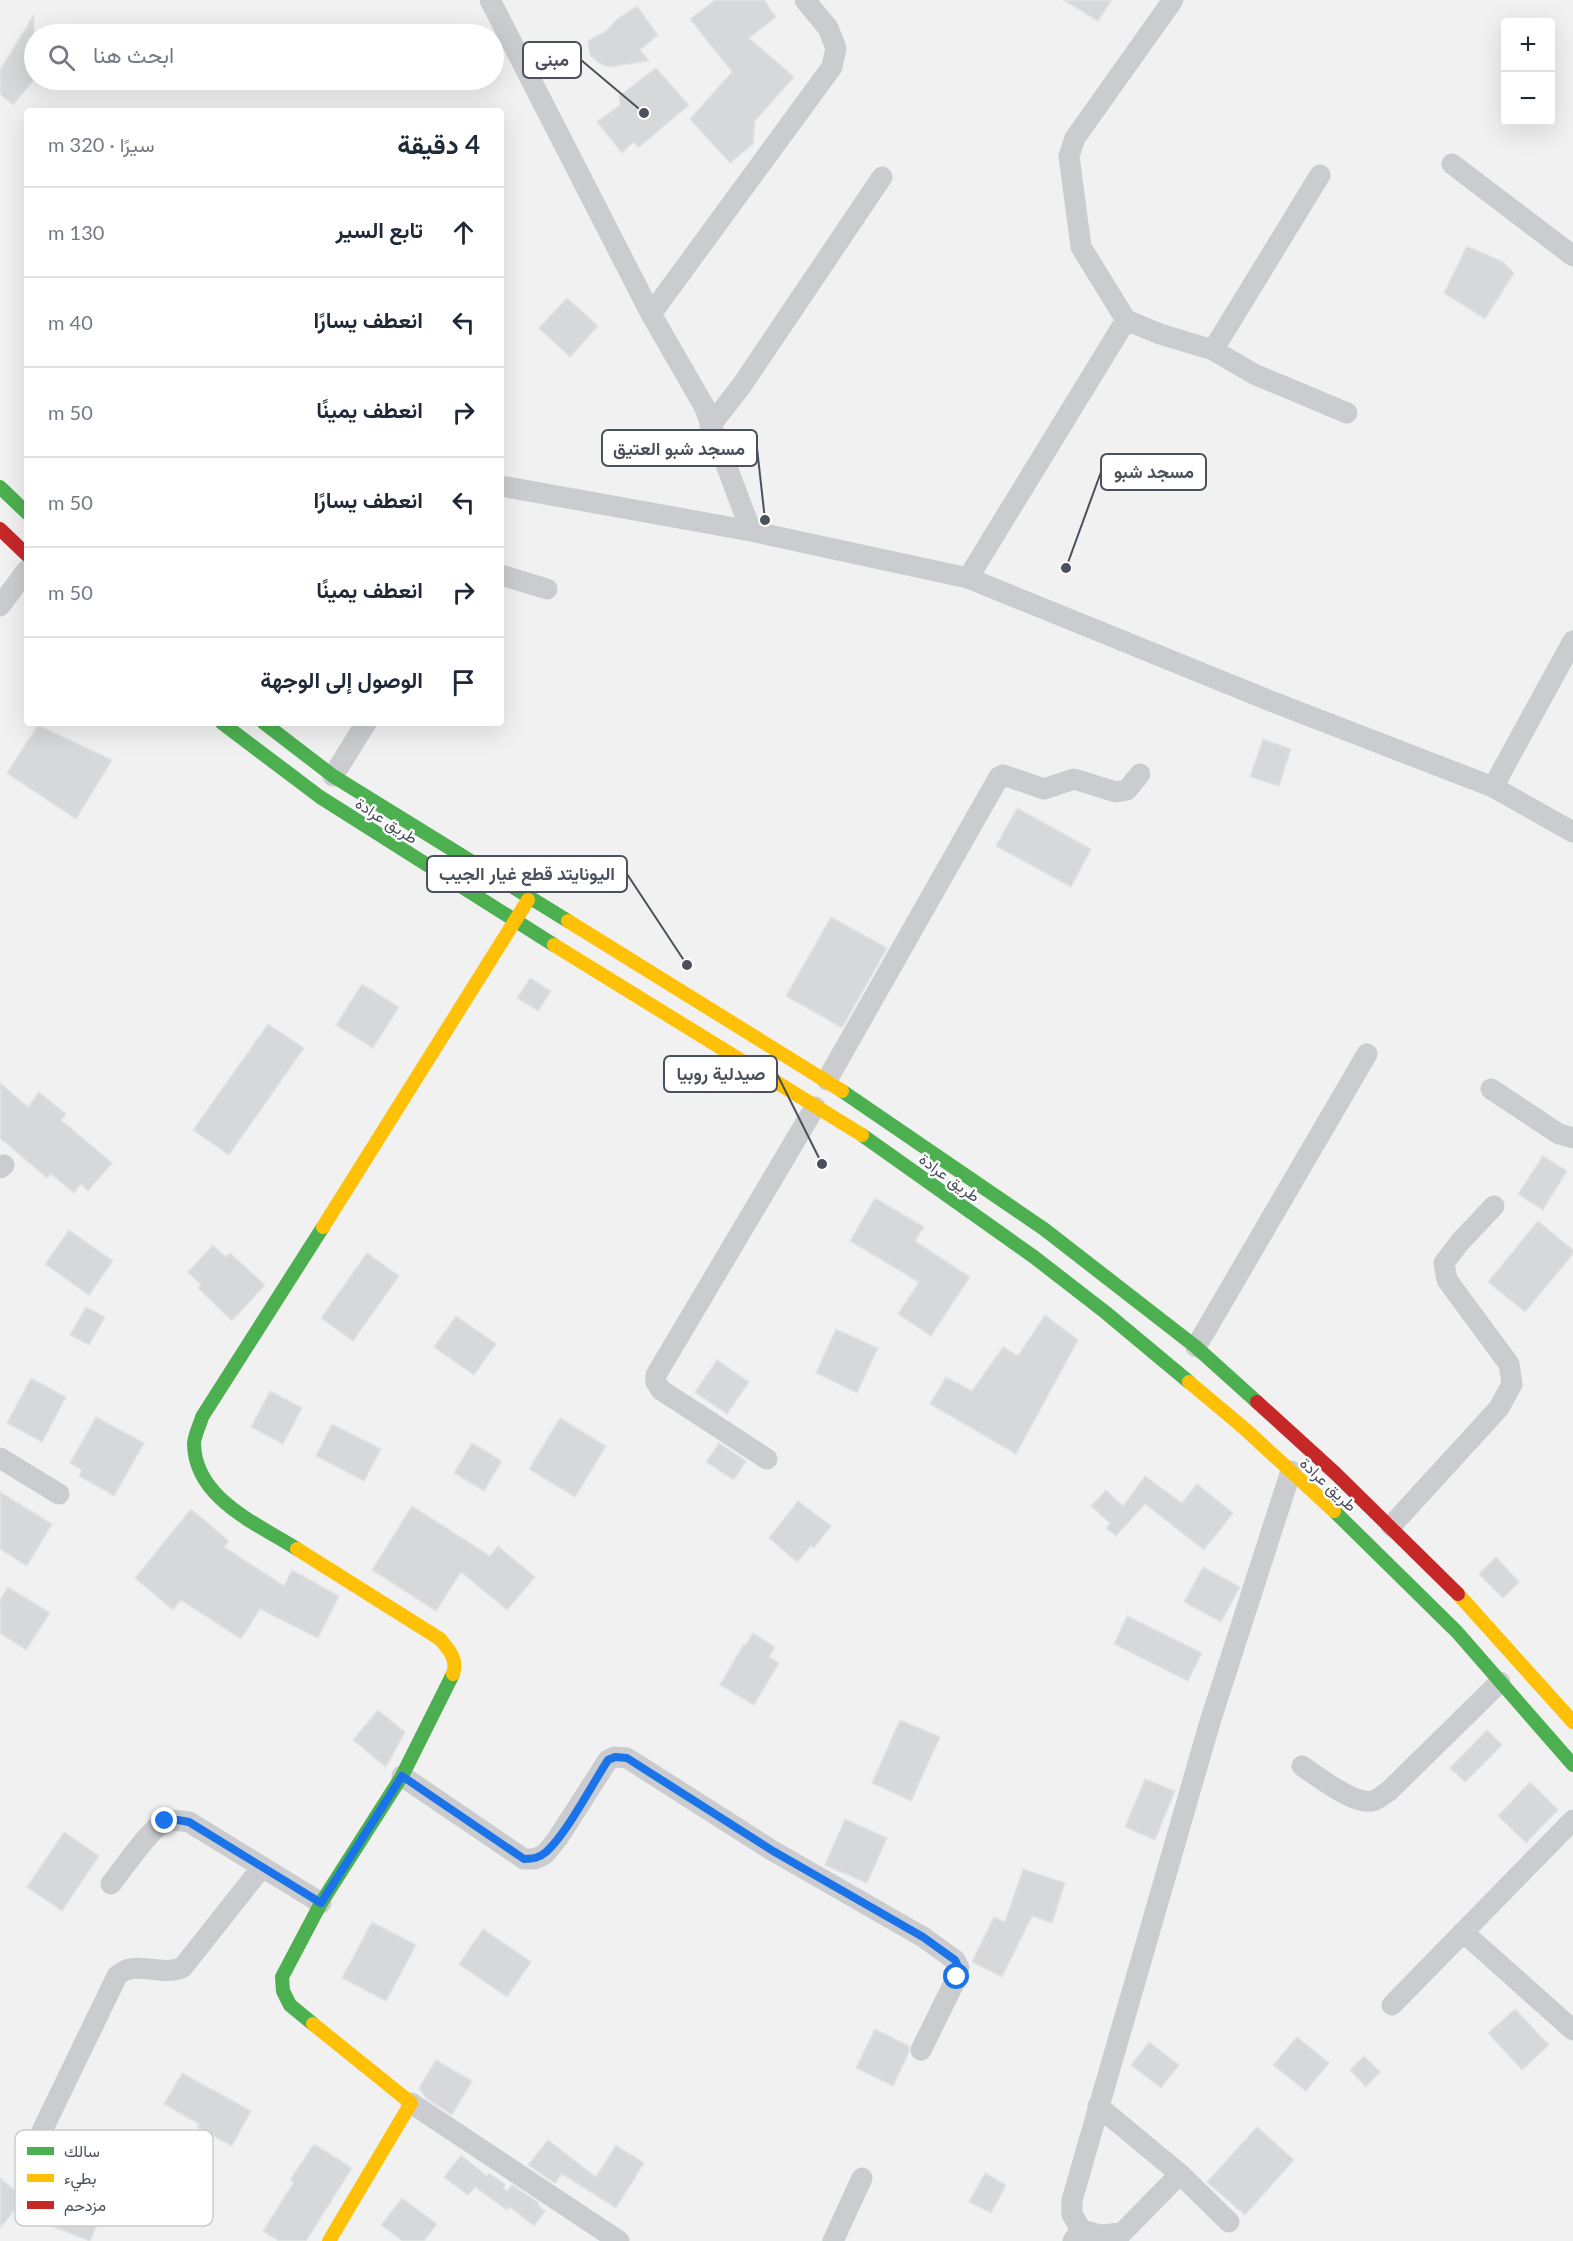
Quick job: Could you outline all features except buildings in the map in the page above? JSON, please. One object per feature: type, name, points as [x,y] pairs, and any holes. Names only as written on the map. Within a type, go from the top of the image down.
[{"type":"main road","points":[[0,487],[24,510]]},
{"type":"main road","points":[[0,529],[24,552]]},
{"type":"main road","name":"طريق عرادة","points":[[226,726],[320,797],[516,922],[881,1147],[1034,1257],[1176,1370],[1290,1471],[1456,1632],[1573,1764]]},
{"type":"main road","name":"طريق عرادة","points":[[268,726],[333,776],[827,1080],[1044,1229],[1196,1347],[1266,1408],[1391,1526],[1489,1627],[1573,1722]]},
{"type":"main road","points":[[330,2241],[411,2103],[290,2006],[283,1991],[282,1977],[321,1903],[402,1776],[455,1670],[453,1654],[440,1639],[224,1503],[201,1475],[194,1443],[202,1417],[516,922],[530,896]]},
{"type":"street","points":[[490,0],[502,24]]},
{"type":"street","points":[[651,314],[832,67],[836,48],[828,28],[805,0]]},
{"type":"street","points":[[1173,0],[1076,138],[1069,156],[1081,248],[1126,320],[1160,334],[1214,350],[1254,374],[1347,413]]},
{"type":"street","points":[[504,27],[651,314],[704,406],[751,531]]},
{"type":"street","points":[[1452,164],[1573,256]]},
{"type":"street","points":[[1214,350],[1320,175]]},
{"type":"street","points":[[711,426],[742,385],[882,177]]},
{"type":"street","points":[[968,578],[1126,320]]},
{"type":"street","points":[[504,487],[751,531],[968,578],[1273,702],[1493,787],[1573,832]]},
{"type":"street","points":[[0,606],[24,574]]},
{"type":"street","points":[[504,576],[547,589]]},
{"type":"street","points":[[1493,787],[1573,641]]},
{"type":"street","points":[[333,776],[364,726]]},
{"type":"street","points":[[827,1080],[999,777],[1003,775],[1044,789],[1074,779],[1116,792],[1127,790],[1140,774]]},
{"type":"street","points":[[1196,1347],[1367,1054]]},
{"type":"street","points":[[1491,1089],[1559,1134],[1573,1138]]},
{"type":"street","points":[[767,1459],[661,1390],[656,1382],[656,1375],[815,1107]]},
{"type":"street","points":[[1391,1526],[1499,1408],[1512,1384],[1509,1364],[1447,1281],[1444,1263],[1460,1242],[1494,1206]]},
{"type":"street","points":[[0,1458],[59,1494]]},
{"type":"street","points":[[1180,2174],[1126,2237],[1077,2235],[1072,2214],[1072,2200],[1098,2106],[1210,1722],[1290,1471]]},
{"type":"street","points":[[1302,1766],[1351,1796],[1364,1801],[1372,1801],[1389,1791],[1500,1682]]},
{"type":"street","points":[[402,1776],[524,1859],[535,1859],[545,1854],[558,1838],[608,1760],[615,1757],[627,1758],[773,1851],[923,1937],[955,1960],[959,1968],[957,1977],[921,2050]]},
{"type":"street","points":[[111,1884],[156,1828],[165,1821],[178,1820],[189,1822],[321,1903]]},
{"type":"street","points":[[1392,2005],[1573,1820]]},
{"type":"street","points":[[42,2130],[117,1976],[123,1969],[131,1967],[174,1971],[183,1967],[262,1867]]},
{"type":"street","points":[[1463,1932],[1573,2030]]},
{"type":"street","points":[[411,2103],[619,2241]]},
{"type":"street","points":[[1098,2106],[1180,2174],[1229,2222]]},
{"type":"street","points":[[833,2241],[862,2178]]},
{"type":"traffic: fast","points":[[0,487],[24,510]]},
{"type":"traffic: fast","points":[[226,726],[320,797],[554,945]]},
{"type":"traffic: fast","points":[[268,726],[333,776],[568,921]]},
{"type":"traffic: fast","points":[[842,1091],[1044,1229],[1196,1347],[1257,1402]]},
{"type":"traffic: fast","points":[[862,1135],[1034,1257],[1189,1382]]},
{"type":"traffic: fast","points":[[297,1549],[231,1508],[217,1495],[205,1480],[197,1463],[194,1444],[202,1417],[323,1227]]},
{"type":"traffic: fast","points":[[1334,1511],[1457,1632],[1573,1765]]},
{"type":"traffic: fast","points":[[313,2024],[290,2005],[283,1991],[282,1977],[321,1903],[402,1776],[453,1674]]},
{"type":"traffic: slow","points":[[323,1227],[528,900]]},
{"type":"traffic: slow","points":[[568,921],[842,1091]]},
{"type":"traffic: slow","points":[[554,945],[862,1135]]},
{"type":"traffic: slow","points":[[1189,1382],[1245,1429],[1334,1511]]},
{"type":"traffic: slow","points":[[297,1549],[440,1639],[453,1659],[453,1674]]},
{"type":"traffic: slow","points":[[1458,1594],[1573,1722]]},
{"type":"traffic: slow","points":[[313,2024],[411,2103],[329,2241]]},
{"type":"traffic: jam","points":[[0,529],[24,552]]},
{"type":"traffic: jam","points":[[1257,1402],[1335,1473],[1458,1594]]},
{"type":"place","name":"مبنى","points":[[644,113]]},
{"type":"place","name":"مسجد شبو العتيق","points":[[765,520]]},
{"type":"place","name":"مسجد شبو","points":[[1066,568]]},
{"type":"place","name":"اليونايتد قطع غيار الجيب","points":[[687,965]]},
{"type":"place","name":"صيدلية روبيا","points":[[822,1164]]},
{"type":"route","points":[[165,1821],[189,1822],[321,1903],[402,1776],[524,1859],[535,1859],[545,1854],[558,1838],[608,1760],[615,1757],[627,1758],[773,1851],[923,1937],[955,1960],[959,1968],[957,1977]]}]
